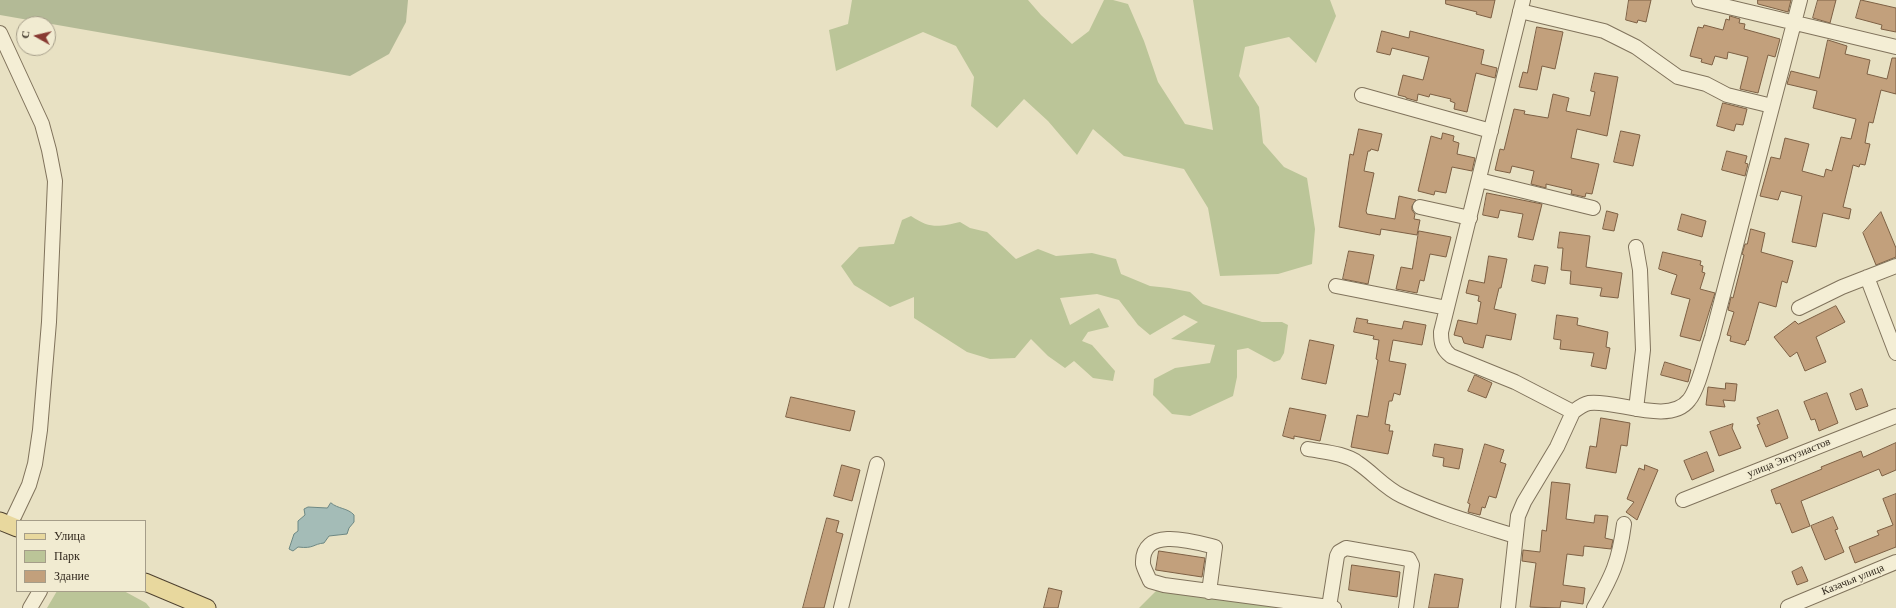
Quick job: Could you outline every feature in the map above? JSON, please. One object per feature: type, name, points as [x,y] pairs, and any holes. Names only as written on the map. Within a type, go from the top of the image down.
[{"type":"main road","points":[[146,582],[207,608]]},
{"type":"street","points":[[1699,0],[1896,47]]},
{"type":"street","points":[[1508,608],[1518,516],[1524,502],[1557,447],[1573,412],[1581,406],[1589,403],[1636,409],[1668,411],[1678,408],[1689,401],[1695,390],[1712,337],[1800,0]]},
{"type":"street","points":[[1573,412],[1515,382],[1451,356],[1444,350],[1441,343],[1441,332],[1522,5],[1604,31],[1636,47],[1678,78],[1706,84],[1727,95],[1772,106]]},
{"type":"street","points":[[0,33],[42,124],[55,182],[49,322],[40,430],[29,485],[9,524]]},
{"type":"street","points":[[1362,95],[1491,131]]},
{"type":"street","points":[[1479,180],[1593,208]]},
{"type":"street","points":[[1420,206],[1470,218]]},
{"type":"street","points":[[1636,247],[1640,270],[1643,350],[1636,409]]},
{"type":"street","points":[[1799,308],[1867,277],[1896,266]]},
{"type":"street","points":[[1867,277],[1896,353]]},
{"type":"street","points":[[1336,286],[1447,308]]},
{"type":"street","name":"улица Энтузиастов","points":[[1683,500],[1896,416]]},
{"type":"street","points":[[1308,449],[1348,458],[1357,462],[1385,486],[1402,496],[1461,519],[1515,536]]},
{"type":"street","points":[[841,608],[877,464]]},
{"type":"street","points":[[1594,608],[1618,562],[1624,524]]},
{"type":"street","points":[[1209,592],[1215,547],[1170,538],[1157,540],[1146,551],[1143,564],[1150,581],[1164,585],[1209,592],[1331,608],[1337,556],[1339,552],[1346,548],[1409,559],[1412,566],[1406,608]]},
{"type":"street","name":"Казачья улица","points":[[1788,607],[1896,562]]},
{"type":"street","points":[[30,608],[39,592]]},
{"type":"green space","points":[[0,0],[408,0],[406,22],[389,54],[350,76],[56,25],[56,16],[16,16],[16,18],[0,15]]},
{"type":"green space","points":[[852,0],[1028,0],[1041,15],[1072,44],[1089,31],[1104,0],[1113,0],[1128,4],[1144,41],[1158,82],[1185,124],[1213,130],[1193,0],[1330,0],[1336,16],[1316,63],[1289,37],[1245,47],[1239,76],[1259,107],[1263,143],[1284,167],[1307,178],[1315,229],[1312,264],[1278,274],[1220,276],[1208,208],[1184,169],[1124,156],[1093,129],[1077,155],[1048,121],[1024,99],[997,128],[971,106],[974,77],[956,46],[923,32],[836,71],[829,30],[848,24]]},
{"type":"green space","points":[[911,216],[929,225],[940,226],[960,222],[970,228],[987,232],[1016,259],[1038,249],[1056,256],[1092,253],[1116,259],[1121,274],[1150,286],[1190,292],[1203,304],[1262,322],[1282,322],[1288,325],[1284,353],[1280,360],[1274,362],[1248,348],[1237,350],[1237,377],[1233,396],[1190,416],[1172,414],[1153,395],[1154,379],[1175,368],[1210,363],[1215,345],[1171,339],[1198,322],[1184,315],[1150,335],[1138,325],[1119,300],[1097,294],[1060,298],[1070,325],[1099,308],[1109,327],[1088,332],[1082,341],[1092,345],[1115,371],[1113,381],[1093,378],[1074,361],[1065,368],[1048,356],[1031,339],[1015,358],[990,359],[967,352],[914,318],[914,297],[890,307],[854,285],[841,266],[859,247],[894,244],[902,220]]},
{"type":"green space","points":[[1191,581],[1312,604],[1314,608],[1139,608],[1156,591]]},
{"type":"green space","points":[[56,592],[126,592],[146,603],[150,608],[47,608]]},
{"type":"water","points":[[331,503],[349,511],[354,515],[354,522],[349,528],[347,534],[329,536],[324,543],[310,547],[298,547],[293,551],[289,549],[294,534],[298,531],[298,521],[305,515],[304,509],[308,507],[327,508]]},
{"type":"building","points":[[1446,0],[1495,0],[1491,18],[1476,14],[1477,12],[1446,4]]},
{"type":"building","points":[[1629,0],[1651,0],[1646,22],[1638,20],[1637,23],[1626,20]]},
{"type":"building","points":[[1758,0],[1791,0],[1788,12],[1758,4]]},
{"type":"building","points":[[1818,0],[1836,0],[1830,23],[1813,18]]},
{"type":"building","points":[[1861,0],[1896,8],[1896,32],[1881,29],[1882,25],[1856,18]]},
{"type":"building","points":[[1730,16],[1740,19],[1739,23],[1745,24],[1744,29],[1780,39],[1775,57],[1768,55],[1758,93],[1740,89],[1748,57],[1728,52],[1727,59],[1715,56],[1712,65],[1701,62],[1702,59],[1690,56],[1698,27],[1703,28],[1704,25],[1723,30],[1726,19],[1729,20]]},
{"type":"building","points":[[1537,27],[1563,32],[1555,69],[1542,66],[1537,90],[1519,87],[1523,72],[1527,73]]},
{"type":"building","points":[[1382,31],[1409,38],[1410,31],[1484,50],[1481,64],[1497,68],[1495,78],[1476,73],[1467,112],[1454,109],[1455,103],[1450,101],[1451,99],[1430,94],[1429,97],[1418,94],[1417,101],[1398,95],[1403,75],[1423,80],[1429,57],[1392,48],[1390,55],[1377,52]]},
{"type":"building","points":[[1828,40],[1847,46],[1845,54],[1870,60],[1867,74],[1887,79],[1892,58],[1896,58],[1896,94],[1881,90],[1873,123],[1869,122],[1865,143],[1870,144],[1865,165],[1860,164],[1859,167],[1853,165],[1843,207],[1851,209],[1849,219],[1823,213],[1816,247],[1792,242],[1802,196],[1781,191],[1778,200],[1760,196],[1771,157],[1780,159],[1785,138],[1809,144],[1802,171],[1824,177],[1826,169],[1832,171],[1841,137],[1851,139],[1856,119],[1813,108],[1817,91],[1787,84],[1791,71],[1819,78]]},
{"type":"building","points":[[1595,73],[1618,77],[1607,136],[1577,129],[1571,158],[1599,164],[1592,194],[1586,193],[1585,197],[1571,194],[1572,190],[1546,184],[1546,188],[1531,184],[1534,171],[1512,166],[1510,173],[1495,170],[1500,149],[1504,150],[1514,109],[1525,111],[1524,114],[1548,118],[1553,94],[1569,98],[1566,111],[1590,116],[1595,92],[1591,91]]},
{"type":"building","points":[[1723,103],[1747,109],[1743,125],[1736,124],[1734,131],[1717,126]]},
{"type":"building","points":[[1359,129],[1382,134],[1378,151],[1371,149],[1368,151],[1364,171],[1374,173],[1366,211],[1367,214],[1395,219],[1399,196],[1416,200],[1412,206],[1412,210],[1415,214],[1414,219],[1420,220],[1417,235],[1381,229],[1380,235],[1339,227],[1350,154],[1353,155]]},
{"type":"building","points":[[1621,131],[1640,135],[1633,166],[1614,162]]},
{"type":"building","points":[[1443,133],[1454,136],[1453,141],[1459,143],[1457,154],[1475,158],[1472,171],[1452,167],[1446,193],[1435,191],[1434,195],[1418,191],[1431,136],[1441,139]]},
{"type":"building","points":[[1727,151],[1747,156],[1745,163],[1748,164],[1745,176],[1722,170]]},
{"type":"building","points":[[1487,193],[1542,204],[1533,240],[1518,237],[1523,214],[1500,210],[1498,218],[1483,215]]},
{"type":"building","points":[[1607,211],[1618,214],[1614,231],[1603,229]]},
{"type":"building","points":[[1881,212],[1896,248],[1896,257],[1876,265],[1863,233]]},
{"type":"building","points":[[1682,214],[1706,221],[1702,237],[1678,230]]},
{"type":"building","points":[[1751,229],[1765,233],[1761,252],[1793,261],[1787,283],[1782,281],[1776,307],[1759,302],[1748,341],[1747,340],[1745,345],[1730,341],[1731,336],[1727,335],[1734,312],[1728,310],[1731,297],[1733,298],[1744,255],[1742,254],[1745,244],[1747,244]]},
{"type":"building","points":[[1419,231],[1451,237],[1446,257],[1430,254],[1424,281],[1420,280],[1417,293],[1396,289],[1401,267],[1412,269]]},
{"type":"building","points":[[1560,232],[1590,236],[1586,267],[1622,273],[1618,298],[1600,296],[1602,288],[1570,284],[1571,271],[1561,270],[1563,248],[1558,248]]},
{"type":"building","points":[[1349,251],[1374,255],[1368,284],[1343,279]]},
{"type":"building","points":[[1663,252],[1701,261],[1700,265],[1703,266],[1702,272],[1705,273],[1700,289],[1715,293],[1700,341],[1680,336],[1690,299],[1671,294],[1677,275],[1659,269]]},
{"type":"building","points":[[1489,256],[1507,259],[1501,288],[1499,288],[1494,309],[1516,314],[1511,340],[1486,335],[1483,348],[1464,343],[1462,337],[1454,335],[1458,320],[1477,324],[1481,302],[1478,301],[1479,296],[1466,293],[1469,280],[1484,283]]},
{"type":"building","points":[[1535,265],[1548,267],[1545,284],[1532,281]]},
{"type":"building","points":[[1836,306],[1845,322],[1816,337],[1826,362],[1805,371],[1797,352],[1790,357],[1774,337],[1795,321],[1798,324]]},
{"type":"building","points":[[1557,315],[1578,318],[1577,325],[1608,332],[1606,347],[1610,348],[1606,369],[1591,366],[1594,353],[1560,349],[1561,340],[1554,339]]},
{"type":"building","points":[[1357,318],[1368,320],[1367,323],[1402,329],[1404,321],[1426,325],[1422,345],[1393,340],[1389,361],[1406,364],[1400,395],[1394,393],[1392,401],[1389,401],[1385,424],[1390,425],[1389,431],[1393,431],[1388,454],[1351,447],[1357,415],[1368,417],[1378,360],[1376,359],[1379,340],[1373,339],[1374,336],[1354,332]]},
{"type":"building","points":[[1310,340],[1334,345],[1326,384],[1302,379]]},
{"type":"building","points":[[1665,362],[1691,370],[1688,382],[1661,375]]},
{"type":"building","points":[[1475,375],[1492,383],[1486,398],[1468,391]]},
{"type":"building","points":[[1726,383],[1737,384],[1735,401],[1723,400],[1725,407],[1706,405],[1708,387],[1725,389]]},
{"type":"building","points":[[1862,389],[1868,406],[1856,410],[1850,394]]},
{"type":"building","points":[[1827,393],[1838,423],[1819,431],[1815,419],[1811,420],[1804,402]]},
{"type":"building","points":[[791,397],[855,411],[850,431],[786,417]]},
{"type":"building","points":[[1290,408],[1326,415],[1320,441],[1294,436],[1294,439],[1283,436]]},
{"type":"building","points":[[1778,410],[1788,438],[1766,447],[1757,425],[1760,424],[1757,418]]},
{"type":"building","points":[[1601,418],[1630,423],[1627,446],[1621,445],[1616,473],[1586,468],[1590,446],[1596,447]]},
{"type":"building","points":[[1733,424],[1732,428],[1741,448],[1719,456],[1710,432]]},
{"type":"building","points":[[1896,443],[1896,470],[1882,476],[1879,469],[1801,501],[1810,526],[1792,533],[1780,503],[1776,504],[1771,490],[1822,469],[1821,467],[1861,451],[1863,457]]},
{"type":"building","points":[[1435,444],[1463,449],[1459,469],[1443,466],[1444,458],[1433,456]]},
{"type":"building","points":[[1485,444],[1504,450],[1500,462],[1506,464],[1496,498],[1489,496],[1485,508],[1482,507],[1480,515],[1468,512],[1470,504],[1468,503]]},
{"type":"building","points":[[1707,452],[1714,471],[1692,480],[1684,461]]},
{"type":"building","points":[[842,465],[860,470],[852,501],[834,496]]},
{"type":"building","points":[[1645,465],[1658,470],[1637,520],[1626,512],[1634,502],[1627,499],[1639,468],[1644,470]]},
{"type":"building","points":[[1552,482],[1570,484],[1566,519],[1594,523],[1595,515],[1608,516],[1605,538],[1613,540],[1611,549],[1584,546],[1583,556],[1567,554],[1563,585],[1585,588],[1583,604],[1561,601],[1560,608],[1530,607],[1536,563],[1522,561],[1523,550],[1540,552],[1542,530],[1546,531]]},
{"type":"building","points":[[1896,494],[1896,547],[1855,563],[1849,547],[1879,535],[1877,531],[1893,525],[1883,499]]},
{"type":"building","points":[[1833,517],[1838,529],[1835,530],[1844,552],[1825,560],[1811,526]]},
{"type":"building","points":[[827,518],[839,521],[836,532],[843,534],[824,608],[803,608]]},
{"type":"building","points":[[1159,551],[1205,558],[1202,577],[1156,570]]},
{"type":"building","points":[[1352,565],[1400,572],[1397,597],[1349,590]]},
{"type":"building","points":[[1802,567],[1808,581],[1797,585],[1792,572]]},
{"type":"building","points":[[1435,574],[1463,579],[1458,608],[1429,608]]},
{"type":"building","points":[[1049,588],[1062,591],[1058,608],[1044,608]]}]
